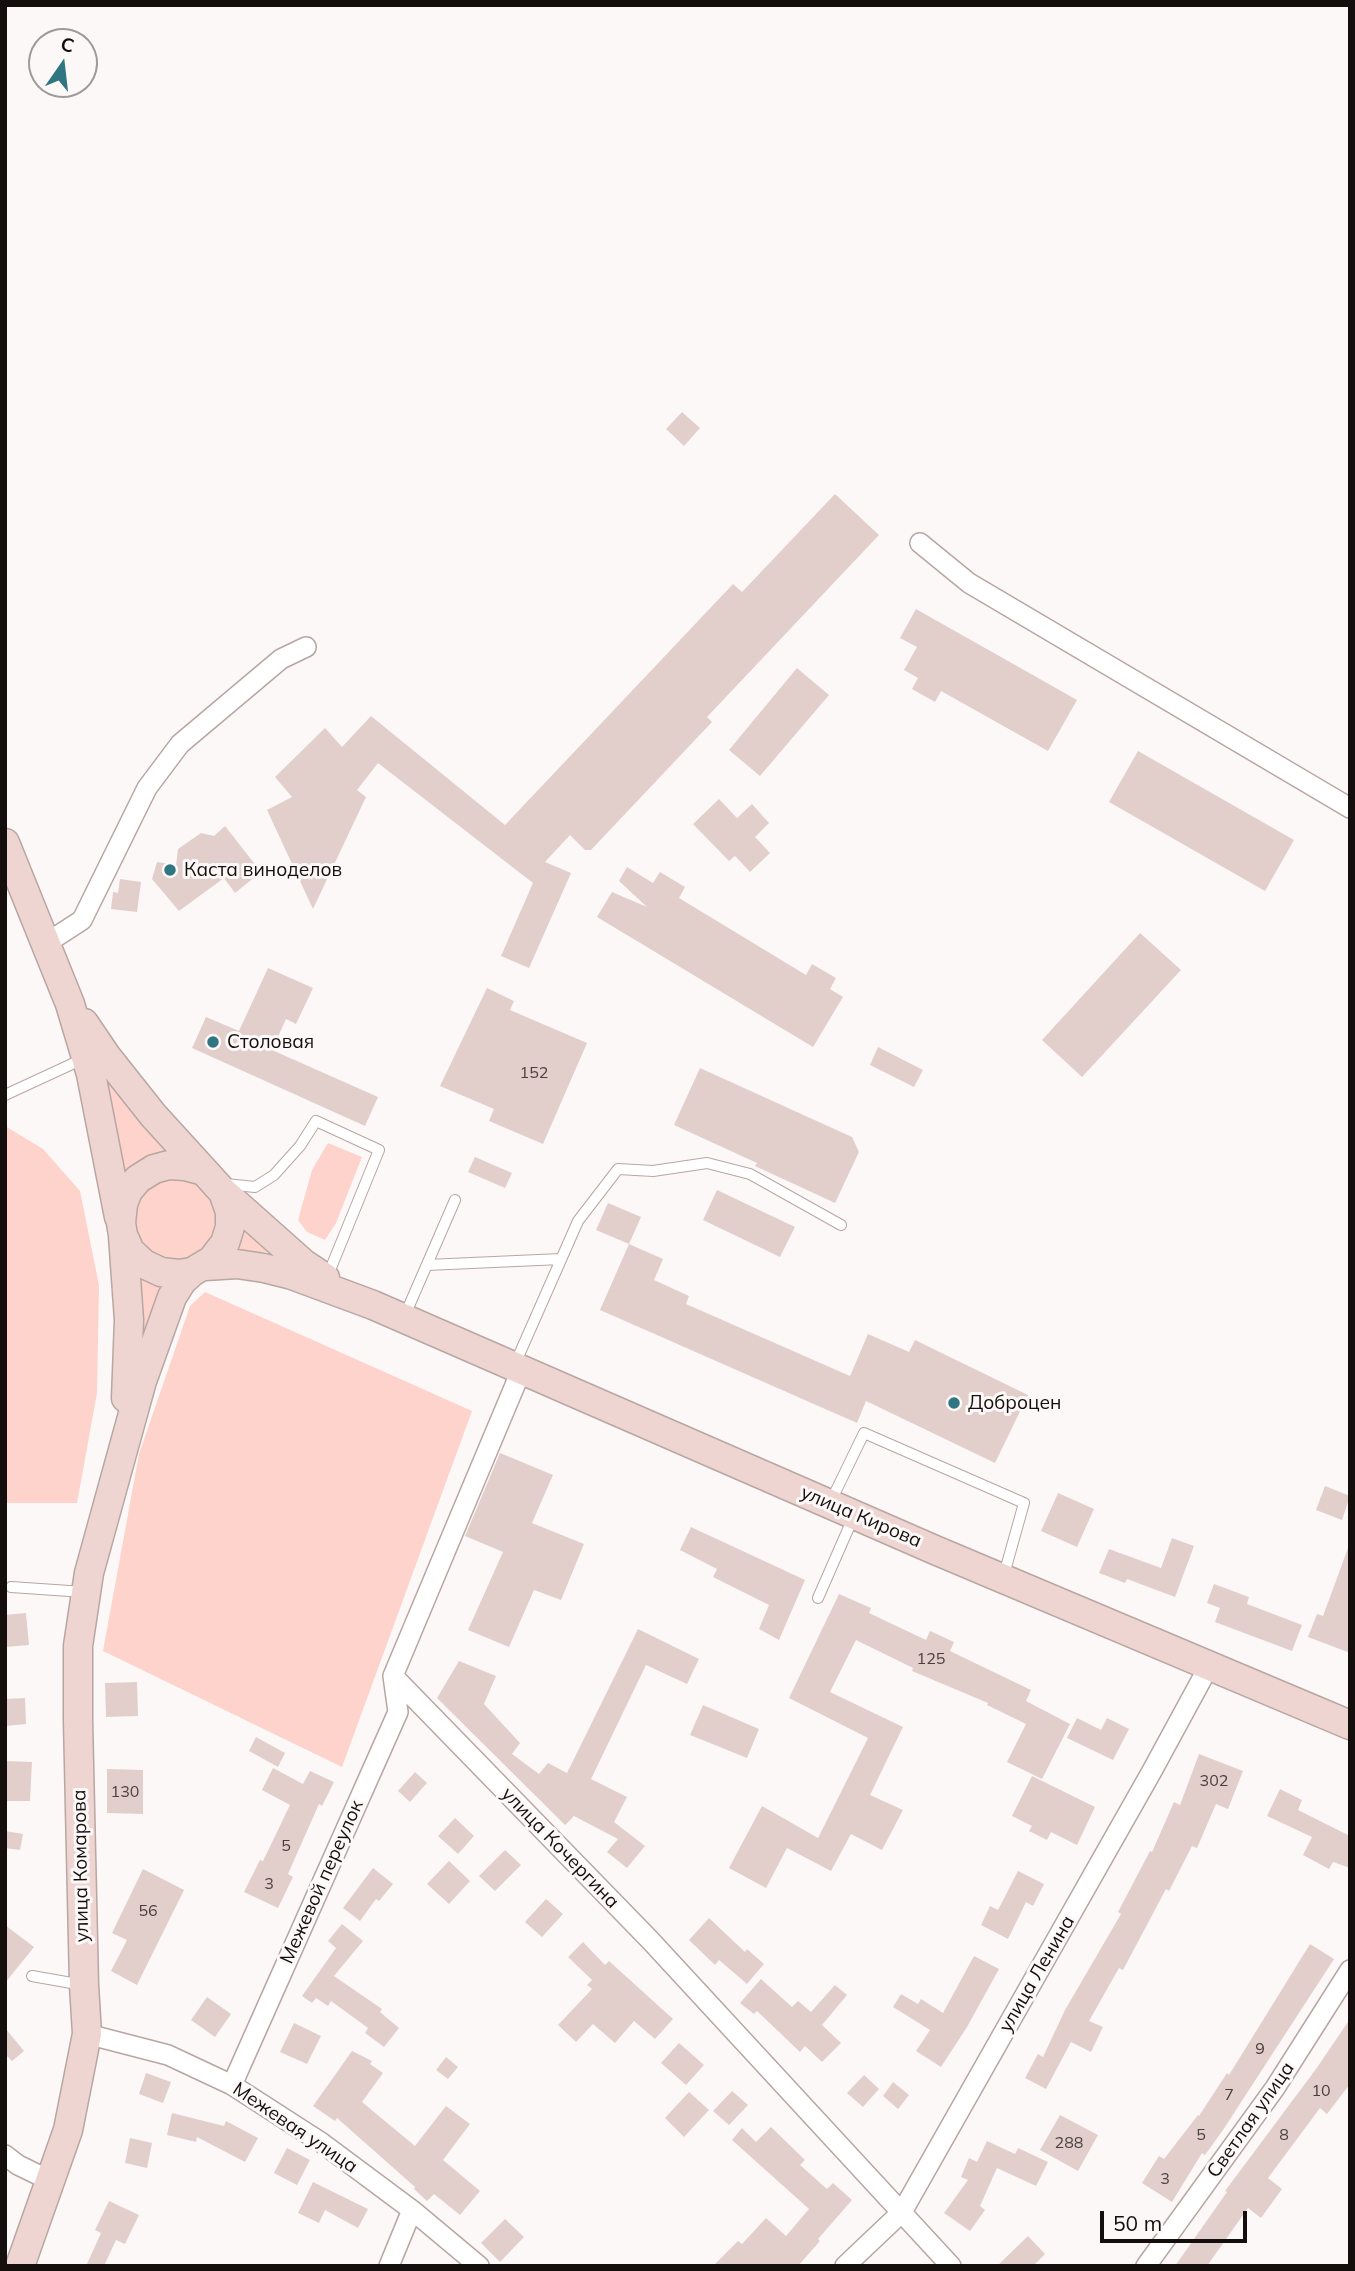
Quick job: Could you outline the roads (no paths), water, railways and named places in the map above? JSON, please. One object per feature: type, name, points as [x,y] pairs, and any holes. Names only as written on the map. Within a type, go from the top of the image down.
[{"type":"main road","points":[[5,843],[70,1004],[86,1057],[122,1229],[130,1251],[144,1265],[161,1272],[178,1274],[237,1264],[264,1268],[292,1275],[373,1305]]},
{"type":"main road","points":[[70,1004],[107,1057],[153,1115],[213,1181],[304,1264],[373,1305]]},
{"type":"main road","points":[[177,1165],[213,1181],[230,1212],[230,1227],[225,1243],[172,1297],[142,1381],[119,1460],[128,1377],[129,1321],[122,1229],[123,1204],[128,1191],[138,1180],[154,1169],[177,1165]]},
{"type":"main road","name":"улица Кирова","points":[[373,1305],[1209,1667],[1350,1725]]},
{"type":"main road","name":"улица Комарова","points":[[20,2266],[68,2130],[87,2034],[83,1985],[78,1646],[89,1573],[119,1460]]},
{"type":"street","points":[[920,543],[969,583],[1350,808]]},
{"type":"street","points":[[45,944],[82,920],[147,788],[180,744],[281,659],[306,647]]},
{"type":"street","points":[[393,1676],[517,1369]]},
{"type":"street","name":"улица Ленина","points":[[845,2266],[902,2212],[1209,1667]]},
{"type":"street","name":"Межевой переулок","points":[[232,2085],[398,1712],[393,1676]]},
{"type":"street","name":"улица Кочергина","points":[[393,1676],[650,1940],[951,2266]]},
{"type":"street","name":"Светлая улица","points":[[1146,2266],[1275,2088],[1350,1970]]},
{"type":"street","name":"Межевая улица","points":[[87,2034],[167,2055],[232,2085],[322,2143],[412,2210],[479,2266]]},
{"type":"street","points":[[5,2155],[51,2181]]},
{"type":"street","points":[[389,2266],[412,2210]]},
{"type":"lane","points":[[5,1094],[86,1057]]},
{"type":"lane","points":[[213,1181],[254,1187],[274,1175],[300,1146],[316,1121],[379,1150],[326,1279]]},
{"type":"lane","points":[[517,1369],[578,1221],[618,1169],[653,1171],[707,1163],[750,1174],[841,1224]]},
{"type":"lane","points":[[404,1319],[455,1200]]},
{"type":"lane","points":[[427,1265],[561,1259]]},
{"type":"lane","points":[[818,1598],[864,1433],[1024,1503],[1003,1578]]},
{"type":"lane","points":[[12,1587],[86,1592]]},
{"type":"lane","points":[[32,1976],[83,1985]]},
{"type":"place","name":"Каста виноделов","points":[[170,870]]},
{"type":"place","name":"Столовая","points":[[213,1042]]},
{"type":"place","name":"Доброцен","points":[[954,1403]]}]
